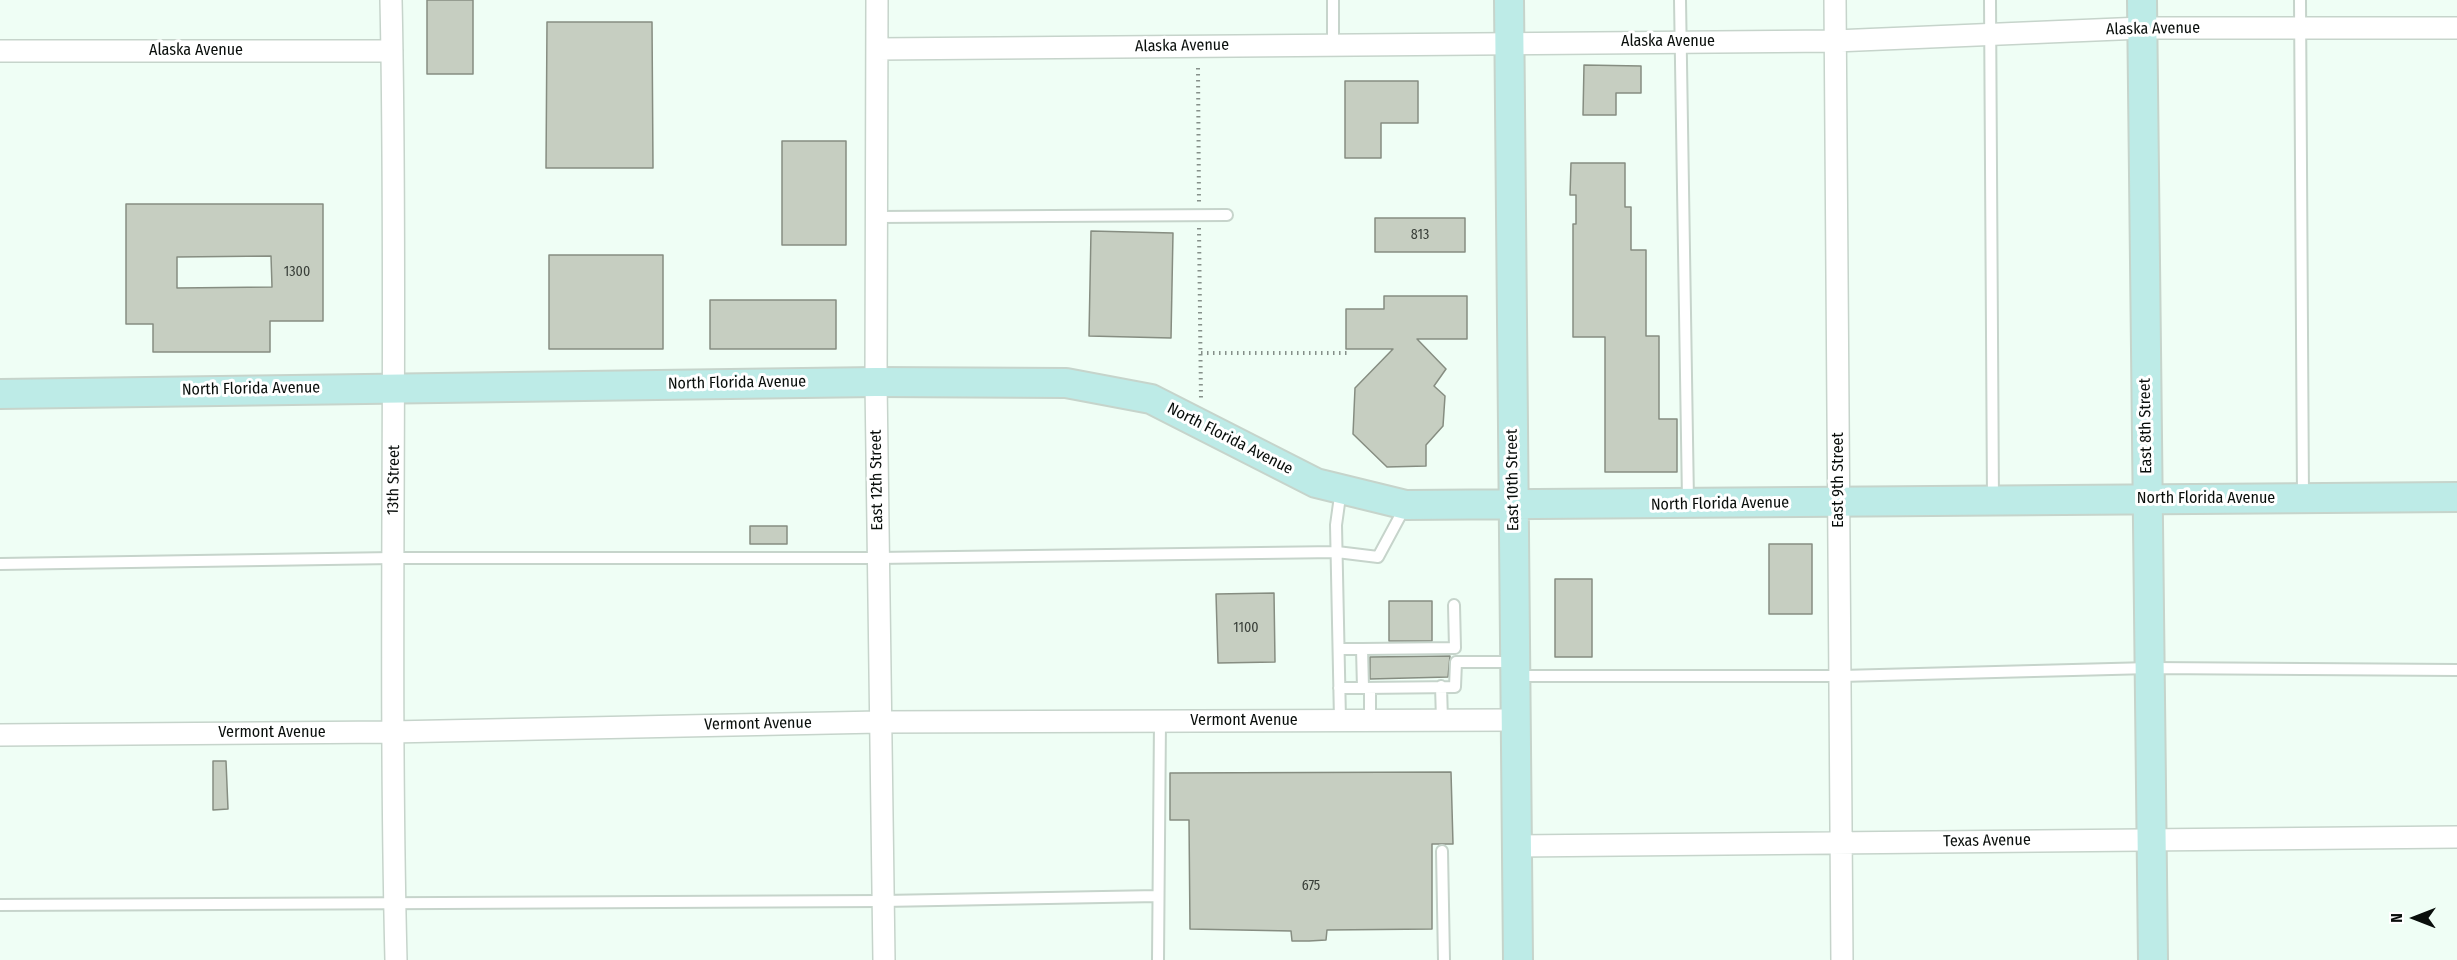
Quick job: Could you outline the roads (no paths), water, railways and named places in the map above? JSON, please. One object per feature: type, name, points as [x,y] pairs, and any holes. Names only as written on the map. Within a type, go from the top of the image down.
[{"type":"main road","name":"East 10th Street","points":[[1509,0],[1518,960]]},
{"type":"main road","name":"East 8th Street","points":[[2142,14],[2147,500],[2154,838],[2153,960]]},
{"type":"main road","name":"North Florida Avenue","points":[[0,394],[876,382],[1066,383],[1151,399],[1316,483],[1406,505],[2457,497]]},
{"type":"street","name":"13th Street","points":[[391,0],[395,387],[391,732],[396,960]]},
{"type":"street","name":"East 12th Street","points":[[877,0],[877,558],[884,960]]},
{"type":"street","name":"East 9th Street","points":[[1835,0],[1842,960]]},
{"type":"street","name":"Alaska Avenue","points":[[878,49],[1835,41],[1991,34],[2142,14],[2301,28],[2457,28]]},
{"type":"street","name":"Alaska Avenue","points":[[0,51],[392,51]]},
{"type":"street","name":"Vermont Avenue","points":[[0,735],[391,732],[879,722],[1515,720]]},
{"type":"street","name":"Texas Avenue","points":[[1516,846],[1842,845],[2154,838],[2457,837]]},
{"type":"lane","points":[[1333,0],[1333,45]]},
{"type":"lane","points":[[1680,0],[1688,504]]},
{"type":"lane","points":[[1990,0],[1993,501]]},
{"type":"lane","points":[[2300,0],[2303,498]]},
{"type":"lane","points":[[877,217],[1227,215]]},
{"type":"lane","points":[[1340,720],[1336,525],[1341,489]]},
{"type":"lane","points":[[0,564],[393,558],[877,558],[1337,552],[1378,557],[1406,505]]},
{"type":"lane","points":[[1339,688],[1367,688],[1385,683],[1407,682],[1429,682],[1455,687],[1454,605]]},
{"type":"lane","points":[[1339,649],[1362,649],[1384,653],[1428,652],[1455,648]]},
{"type":"lane","points":[[1362,649],[1370,720]]},
{"type":"lane","points":[[1456,662],[1515,669],[1840,676],[2150,668],[2457,670]]},
{"type":"lane","points":[[1441,686],[1442,720]]},
{"type":"lane","points":[[1158,960],[1160,721]]},
{"type":"lane","points":[[1442,851],[1444,960]]},
{"type":"lane","points":[[0,905],[883,901],[1158,896]]}]
